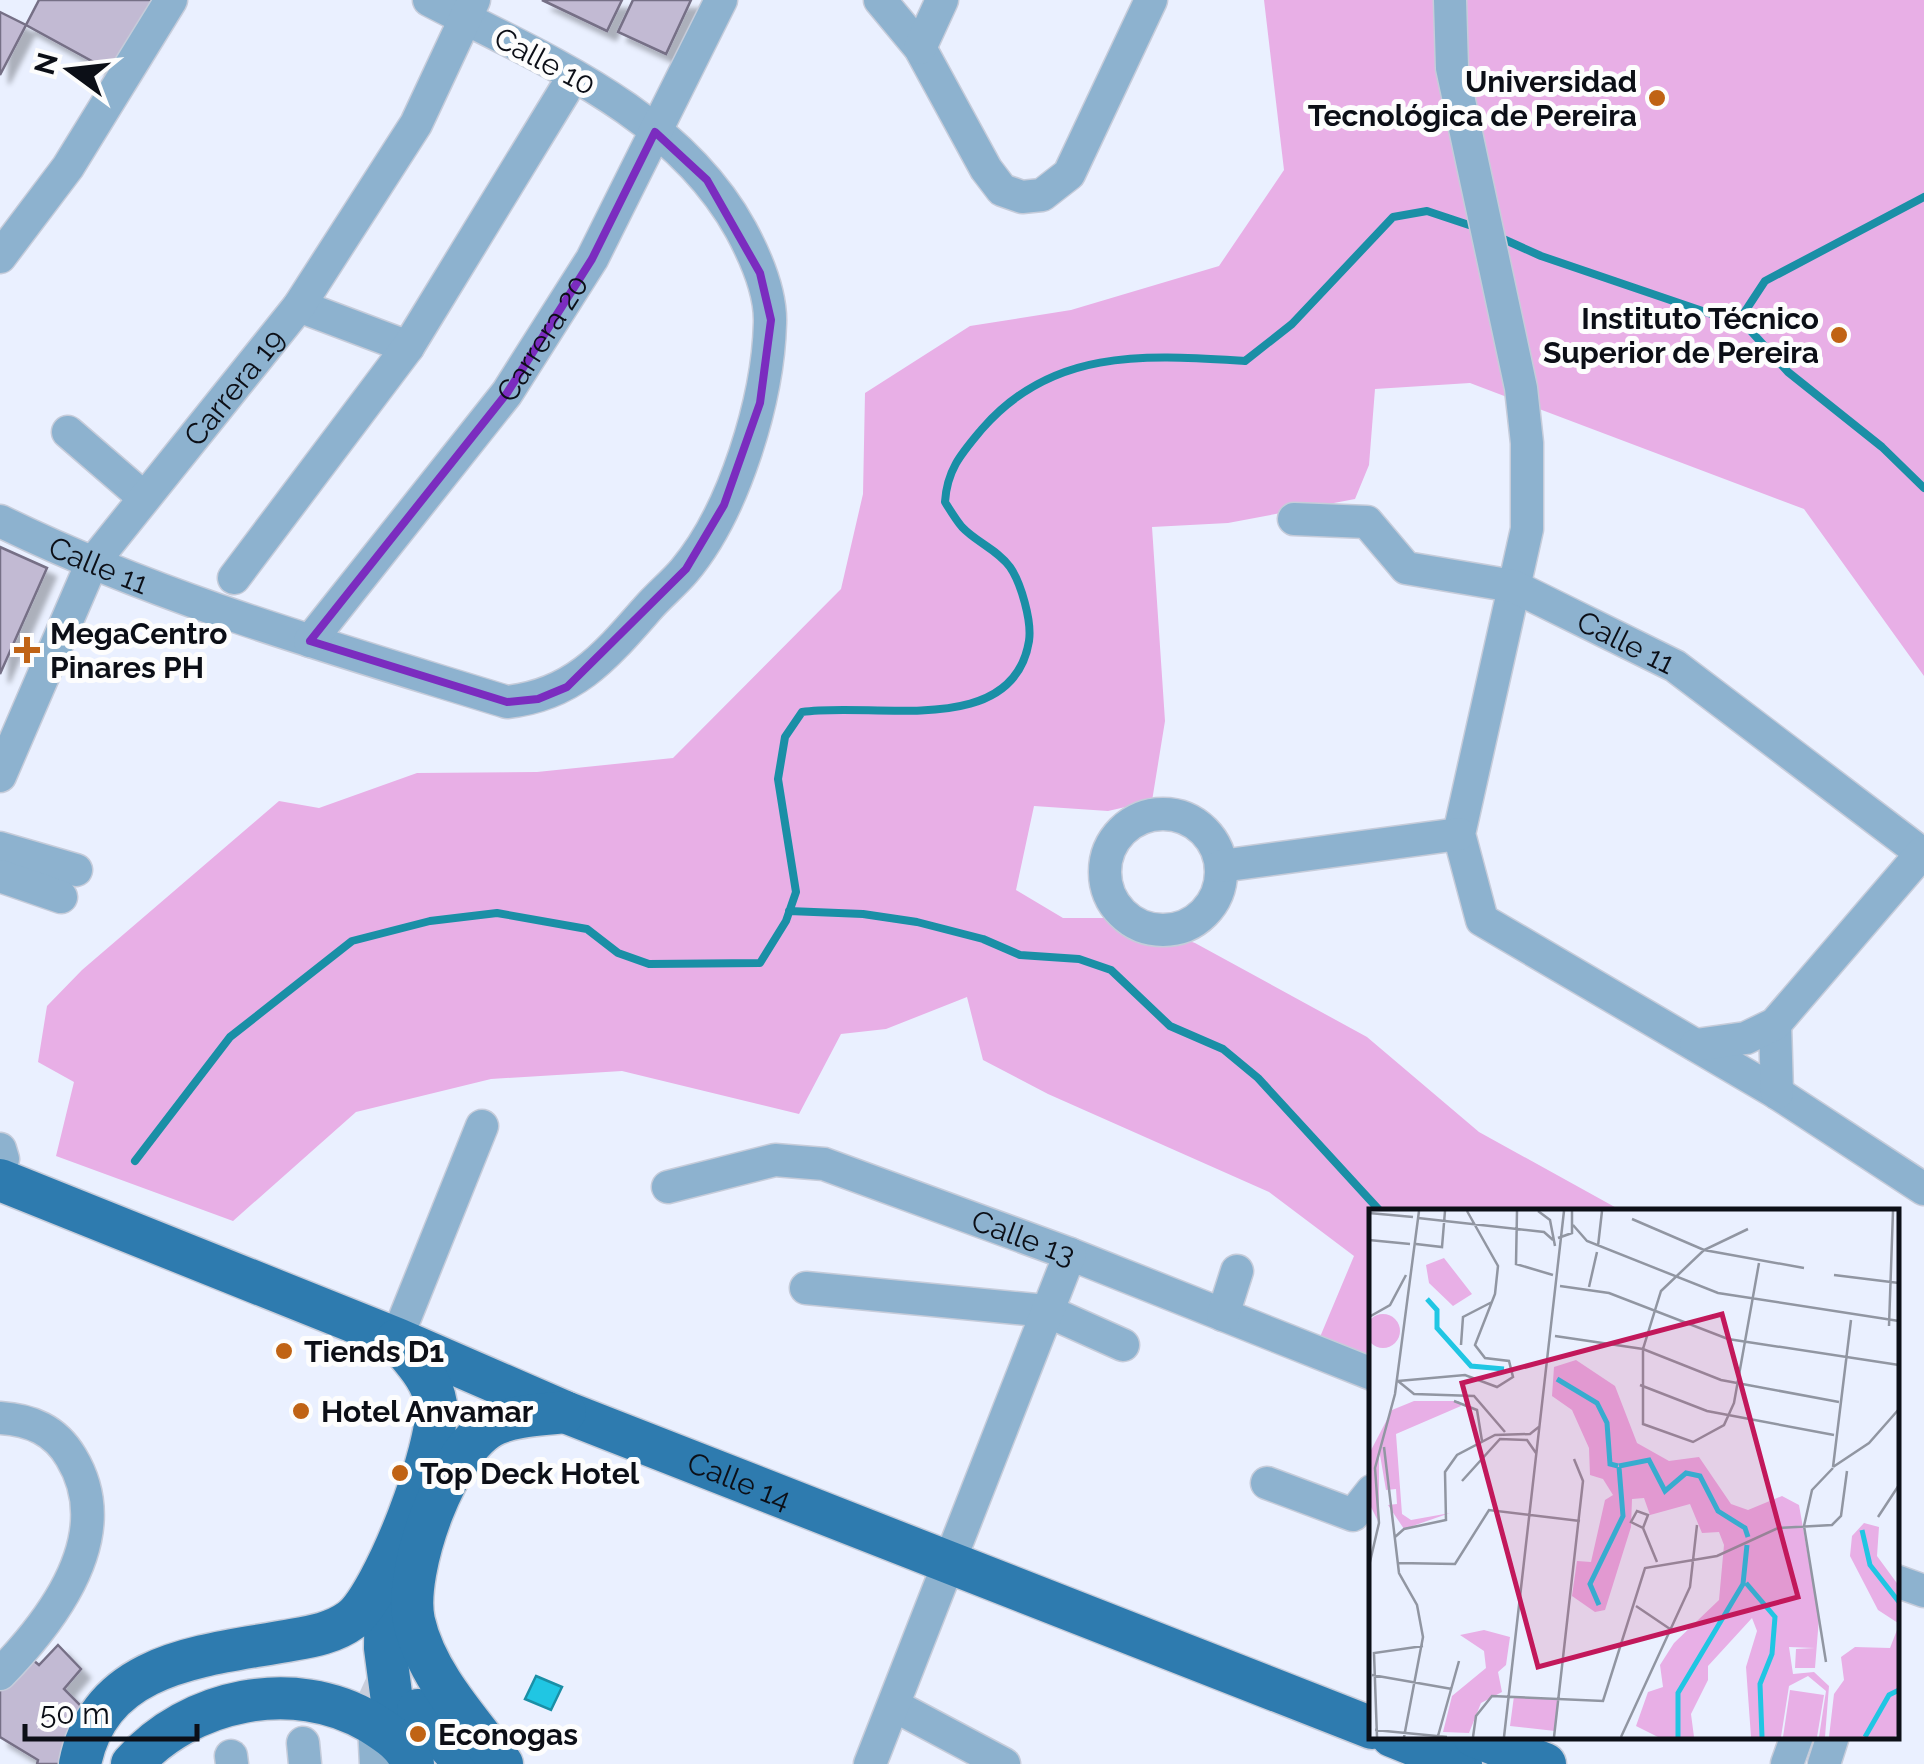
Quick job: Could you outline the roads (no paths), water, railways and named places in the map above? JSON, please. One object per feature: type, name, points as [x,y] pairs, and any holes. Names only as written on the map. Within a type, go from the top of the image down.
[{"type":"main road","name":"Calle 14","points":[[1,1161],[487,1366],[956,1549],[1369,1727]]},
{"type":"main road","points":[[391,1736],[385,1648],[386,1574],[437,1420],[428,1378],[401,1330]]},
{"type":"main road","name":"Calle 14","points":[[487,1366],[564,1412],[1369,1695]]},
{"type":"main road","points":[[487,1366],[498,1405],[494,1425],[448,1477],[426,1530],[412,1592],[414,1620],[425,1654],[502,1764]]},
{"type":"main road","points":[[494,1425],[564,1412]]},
{"type":"main road","points":[[80,1764],[101,1714],[130,1682],[181,1662],[324,1634],[351,1620],[386,1574]]},
{"type":"main road","points":[[95,1764],[140,1717],[166,1698],[193,1688],[263,1675],[312,1676],[391,1736]]},
{"type":"main road","points":[[132,1764],[156,1739],[183,1722],[230,1705],[288,1697],[355,1714],[391,1736],[465,1764]]},
{"type":"main road","points":[[1399,1739],[1461,1764]]},
{"type":"main road","points":[[1482,1739],[1545,1764]]},
{"type":"street","points":[[0,256],[68,167],[171,0]]},
{"type":"street","name":"Calle 10","points":[[310,641],[507,702],[538,699],[567,687],[618,642],[686,569],[724,505],[760,404],[770,320],[760,273],[741,230],[707,180],[655,132],[586,79],[470,10],[429,0]]},
{"type":"street","name":"Carrera 20","points":[[310,641],[506,393],[592,260],[721,0]]},
{"type":"street","points":[[880,0],[920,48],[986,169],[1002,190],[1022,197],[1042,196],[1069,174],[1151,0]]},
{"type":"street","points":[[920,48],[942,0]]},
{"type":"street","points":[[1449,6],[1452,68],[1521,388],[1527,443],[1527,529],[1458,834],[1482,920],[1777,1093],[1924,1188]]},
{"type":"street","name":"Carrera 19","points":[[0,776],[91,565],[142,496],[298,306],[416,124],[470,10]]},
{"type":"street","points":[[234,578],[408,347],[564,92]]},
{"type":"street","points":[[298,306],[408,347]]},
{"type":"street","points":[[68,432],[142,496]]},
{"type":"street","name":"Calle 11","points":[[1294,519],[1368,522],[1406,568],[1513,586],[1674,666],[1923,854]]},
{"type":"street","name":"Calle 11","points":[[0,521],[91,565],[310,641]]},
{"type":"street","points":[[1221,866],[1458,834]]},
{"type":"street","points":[[0,848],[69,883],[0,876]]},
{"type":"street","points":[[1696,1045],[1746,1038],[1775,1024],[1923,854]]},
{"type":"street","points":[[1775,1024],[1777,1093]]},
{"type":"street","points":[[401,1330],[482,1126]]},
{"type":"street","name":"Calle 13","points":[[668,1187],[775,1160],[824,1164],[1070,1254],[1369,1373]]},
{"type":"street","points":[[870,1764],[1070,1254]]},
{"type":"street","points":[[1223,1315],[1237,1271]]},
{"type":"street","points":[[806,1288],[1048,1311],[1123,1345]]},
{"type":"street","points":[[0,1418],[45,1428],[64,1444],[86,1483],[90,1508],[84,1552],[66,1586],[24,1650],[0,1674]]},
{"type":"street","points":[[1267,1483],[1353,1515],[1369,1495]]},
{"type":"street","points":[[1899,1581],[1924,1591]]},
{"type":"street","points":[[895,1706],[1004,1764]]},
{"type":"street","points":[[157,1764],[183,1722]]},
{"type":"street","points":[[1787,1764],[1797,1739]]},
{"type":"street","points":[[1824,1764],[1832,1739]]},
{"type":"water","points":[[536,1676],[562,1687],[551,1710],[525,1699]]},
{"type":"waterway","points":[[1740,319],[1765,281],[1924,197]]},
{"type":"waterway","points":[[135,1161],[230,1037],[352,941],[430,921],[497,913],[587,929],[618,953],[649,964],[760,963],[786,921],[796,892],[778,779],[785,737],[802,712],[936,710],[969,704],[997,692],[1018,672],[1029,641],[1027,613],[1018,582],[1005,561],[962,527],[945,502],[952,471],[982,429],[1010,402],[1039,383],[1071,370],[1137,358],[1245,361],[1292,324],[1393,217],[1427,211],[1475,227]]},
{"type":"waterway","points":[[1501,238],[1541,256],[1726,319],[1740,319],[1788,372],[1882,447],[1924,488]]},
{"type":"waterway","points":[[789,911],[863,914],[917,922],[983,939],[1020,955],[1079,959],[1111,970],[1170,1026],[1223,1049],[1258,1078],[1378,1209]]},
{"type":"tunnel","points":[[363,1685],[418,1710]]},
{"type":"place","name":"Universidad Tecnológica de Pereira","points":[[1657,98]]},
{"type":"place","name":"Instituto Técnico Superior de Pereira","points":[[1839,335]]},
{"type":"place","name":"MegaCentro Pinares PH","points":[[27,650]]},
{"type":"place","name":"Tiends D1","points":[[284,1351]]},
{"type":"place","name":"Hotel Anvamar","points":[[301,1411]]},
{"type":"place","name":"Top Deck Hotel","points":[[400,1473]]},
{"type":"place","name":"Econogas","points":[[418,1734]]}]
